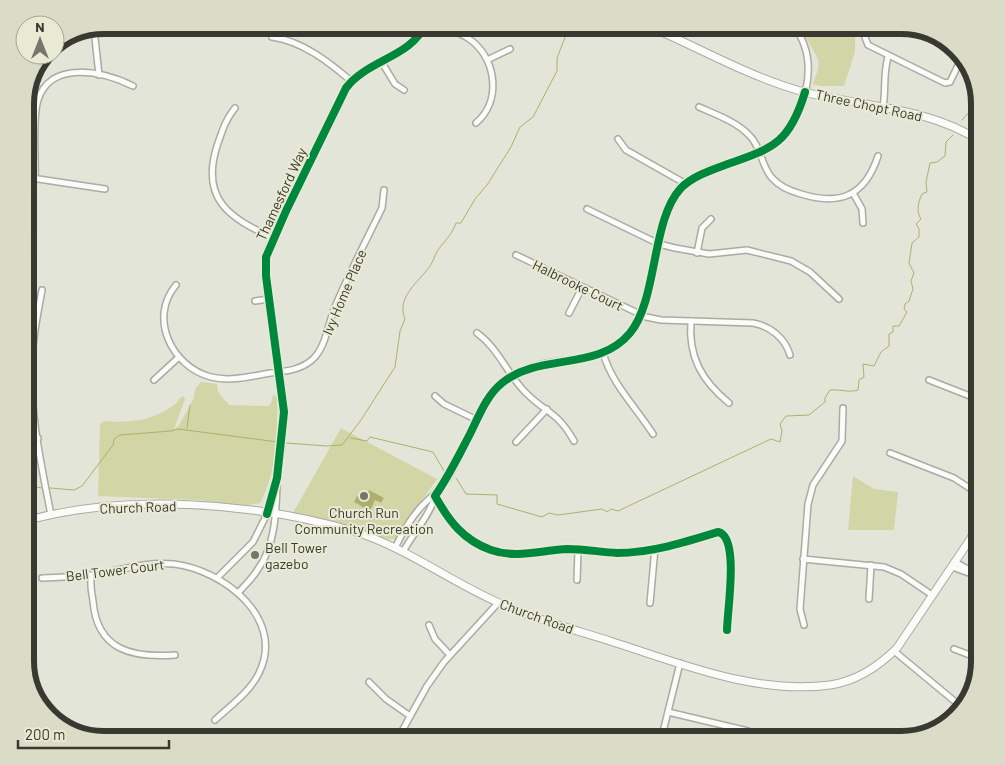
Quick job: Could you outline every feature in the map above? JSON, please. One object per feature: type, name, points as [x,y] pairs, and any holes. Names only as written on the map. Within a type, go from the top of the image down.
[{"type":"main road","name":"Three Chopt Road","points":[[667,34],[721,59],[805,92],[929,118],[971,137]]},
{"type":"main road","name":"Church Road","points":[[34,519],[111,507],[161,505],[222,508],[276,515],[337,527],[404,552],[498,603],[532,617],[680,663],[756,682],[815,686],[854,678],[874,668],[894,651],[971,534]]},
{"type":"street","points":[[95,34],[99,75]]},
{"type":"street","name":"Thamesford Way","points":[[238,594],[259,568],[270,542],[276,515],[277,478],[284,420],[280,372],[269,299],[266,264],[273,238],[340,98],[351,81],[411,44],[420,34]]},
{"type":"street","points":[[457,34],[472,41],[487,60],[493,80],[492,96],[487,112],[476,122]]},
{"type":"street","points":[[404,552],[414,531],[431,509],[435,496],[447,479],[491,395],[513,376],[536,366],[603,353],[629,334],[639,314],[669,208],[686,184],[703,173],[759,154],[779,142],[789,131],[798,115],[809,74],[807,52],[799,34]]},
{"type":"street","points":[[866,34],[866,42],[888,57],[948,83],[958,63]]},
{"type":"street","points":[[272,37],[287,39],[326,61],[351,81]]},
{"type":"street","points":[[487,60],[510,49]]},
{"type":"street","points":[[883,108],[886,88],[884,72],[888,57]]},
{"type":"street","points":[[381,61],[395,84],[404,90]]},
{"type":"street","points":[[106,189],[36,178],[36,111],[42,92],[52,80],[64,74],[77,72],[118,78],[133,86]]},
{"type":"street","points":[[699,106],[748,134],[768,174],[788,190],[824,200],[853,193],[870,178],[878,156]]},
{"type":"street","points":[[235,108],[226,120],[215,153],[212,171],[213,186],[219,200],[234,218],[273,238]]},
{"type":"street","points":[[618,139],[626,150],[686,184]]},
{"type":"street","name":"Ivy Home Place","points":[[179,357],[198,372],[220,378],[280,372],[302,367],[319,352],[337,302],[382,208],[384,190]]},
{"type":"street","points":[[853,193],[862,209],[863,223]]},
{"type":"street","points":[[587,209],[659,244],[697,253],[747,250],[783,259],[806,269],[839,299]]},
{"type":"street","points":[[697,253],[702,228],[711,219]]},
{"type":"street","name":"Halbrooke Court","points":[[516,256],[639,314],[661,320],[760,324],[769,328],[780,338],[790,355]]},
{"type":"street","points":[[154,380],[179,357],[169,341],[163,316],[165,300],[176,285]]},
{"type":"street","points":[[569,313],[582,288]]},
{"type":"street","points":[[34,341],[42,290]]},
{"type":"street","points":[[255,301],[269,299]]},
{"type":"street","points":[[691,321],[692,350],[699,370],[708,384],[730,403]]},
{"type":"street","points":[[477,333],[490,342],[526,393],[560,420],[574,441]]},
{"type":"street","points":[[603,353],[612,379],[629,398],[653,434]]},
{"type":"street","points":[[929,380],[971,396]]},
{"type":"street","points":[[435,396],[444,404],[477,420]]},
{"type":"street","points":[[34,408],[51,515]]},
{"type":"street","points":[[804,625],[800,608],[808,508],[813,485],[842,441],[843,408]]},
{"type":"street","points":[[516,442],[547,409]]},
{"type":"street","points":[[34,438],[38,438]]},
{"type":"street","points":[[890,453],[954,478],[971,489]]},
{"type":"street","name":"Thamesford Way","points":[[217,578],[253,542],[267,514],[277,478]]},
{"type":"street","points":[[395,548],[412,518],[423,504],[435,496]]},
{"type":"street","points":[[435,496],[448,518],[460,532],[492,551],[512,554],[578,550],[617,553],[693,541],[718,532],[726,535],[731,560],[726,630]]},
{"type":"street","points":[[650,603],[655,548]]},
{"type":"street","points":[[577,580],[578,550]]},
{"type":"street","points":[[804,559],[884,567],[901,574],[932,595]]},
{"type":"street","name":"Bell Tower Court","points":[[42,578],[92,575],[158,563],[187,566],[217,578],[238,594],[259,620],[265,636],[265,655],[260,672],[251,686],[215,720]]},
{"type":"street","points":[[953,564],[971,573]]},
{"type":"street","points":[[869,599],[871,565]]},
{"type":"street","points":[[92,575],[93,609],[97,622],[110,642],[134,655],[152,657],[175,655]]},
{"type":"street","points":[[402,731],[427,686],[450,655],[498,603]]},
{"type":"street","points":[[429,625],[435,639],[450,655]]},
{"type":"street","points":[[954,649],[971,656]]},
{"type":"street","points":[[894,651],[957,703]]},
{"type":"street","points":[[663,731],[680,663]]},
{"type":"street","points":[[369,682],[386,699],[410,716]]},
{"type":"street","points":[[668,712],[748,731]]},
{"type":"shaded area","points":[[804,34],[856,34],[855,52],[844,86],[820,86],[813,84],[818,69],[818,60]]},
{"type":"shaded area","points":[[201,382],[217,384],[218,392],[229,405],[268,406],[273,395],[277,397],[277,438],[273,465],[266,491],[260,503],[242,506],[199,500],[98,496],[100,424],[104,421],[123,422],[141,420],[159,414],[175,404],[183,396],[185,399],[174,429],[178,427],[194,398],[195,389]]},
{"type":"shaded area","name":"Church Run Community Recreation","points":[[341,428],[437,479],[395,539],[385,539],[337,522],[293,513]]},
{"type":"shaded area","points":[[853,476],[874,489],[898,492],[894,530],[848,530]]},
{"type":"shaded area","points":[[369,490],[384,498],[381,503],[375,500],[370,511],[354,502],[357,496],[364,499]]},
{"type":"waterway","points":[[286,443],[327,446],[342,445],[361,420],[395,367],[400,331],[405,319],[403,304],[406,297],[414,284],[430,266],[456,223],[461,223],[475,199],[487,185],[511,147],[520,127],[533,117],[557,71],[557,58],[566,34]]},
{"type":"waterway","points":[[962,120],[971,110]]},
{"type":"waterway","points":[[456,478],[466,494],[497,495],[497,504],[542,517],[549,513],[558,515],[602,509],[607,512],[611,509],[618,511],[771,439],[780,442],[782,431],[780,424],[786,416],[809,415],[825,402],[825,398],[830,390],[858,390],[859,380],[864,377],[863,364],[874,366],[881,352],[889,346],[889,334],[893,332],[893,326],[899,326],[907,312],[904,309],[905,304],[909,301],[913,289],[911,281],[914,273],[909,263],[912,243],[919,237],[919,229],[916,224],[921,219],[918,210],[919,200],[922,194],[927,192],[926,182],[930,163],[937,162],[945,156],[946,142],[953,135]]},
{"type":"waterway","points":[[187,428],[190,405]]},
{"type":"waterway","points":[[50,488],[74,490],[82,486],[113,445],[114,439],[120,435],[178,429],[278,442]]},
{"type":"waterway","points":[[350,438],[367,441],[370,437],[433,452],[444,471]]},
{"type":"waterway","points":[[34,487],[42,488]]},
{"type":"cycle path","points":[[267,514],[277,478],[284,412],[266,276],[266,257],[286,211],[346,88],[365,71],[410,44],[419,34]]},
{"type":"cycle path","points":[[727,630],[731,560],[729,546],[725,537],[718,532],[694,540],[630,553],[580,549],[519,554],[500,553],[472,541],[458,529],[435,496],[454,465],[487,400],[496,388],[517,374],[534,368],[602,353],[617,345],[630,333],[639,318],[646,300],[664,219],[671,202],[681,188],[689,181],[703,174],[763,151],[774,144],[791,125],[805,92]]},
{"type":"place","name":"Church Run Community Recreation","points":[[364,496]]},
{"type":"place","name":"Bell Tower gazebo","points":[[255,555]]}]
